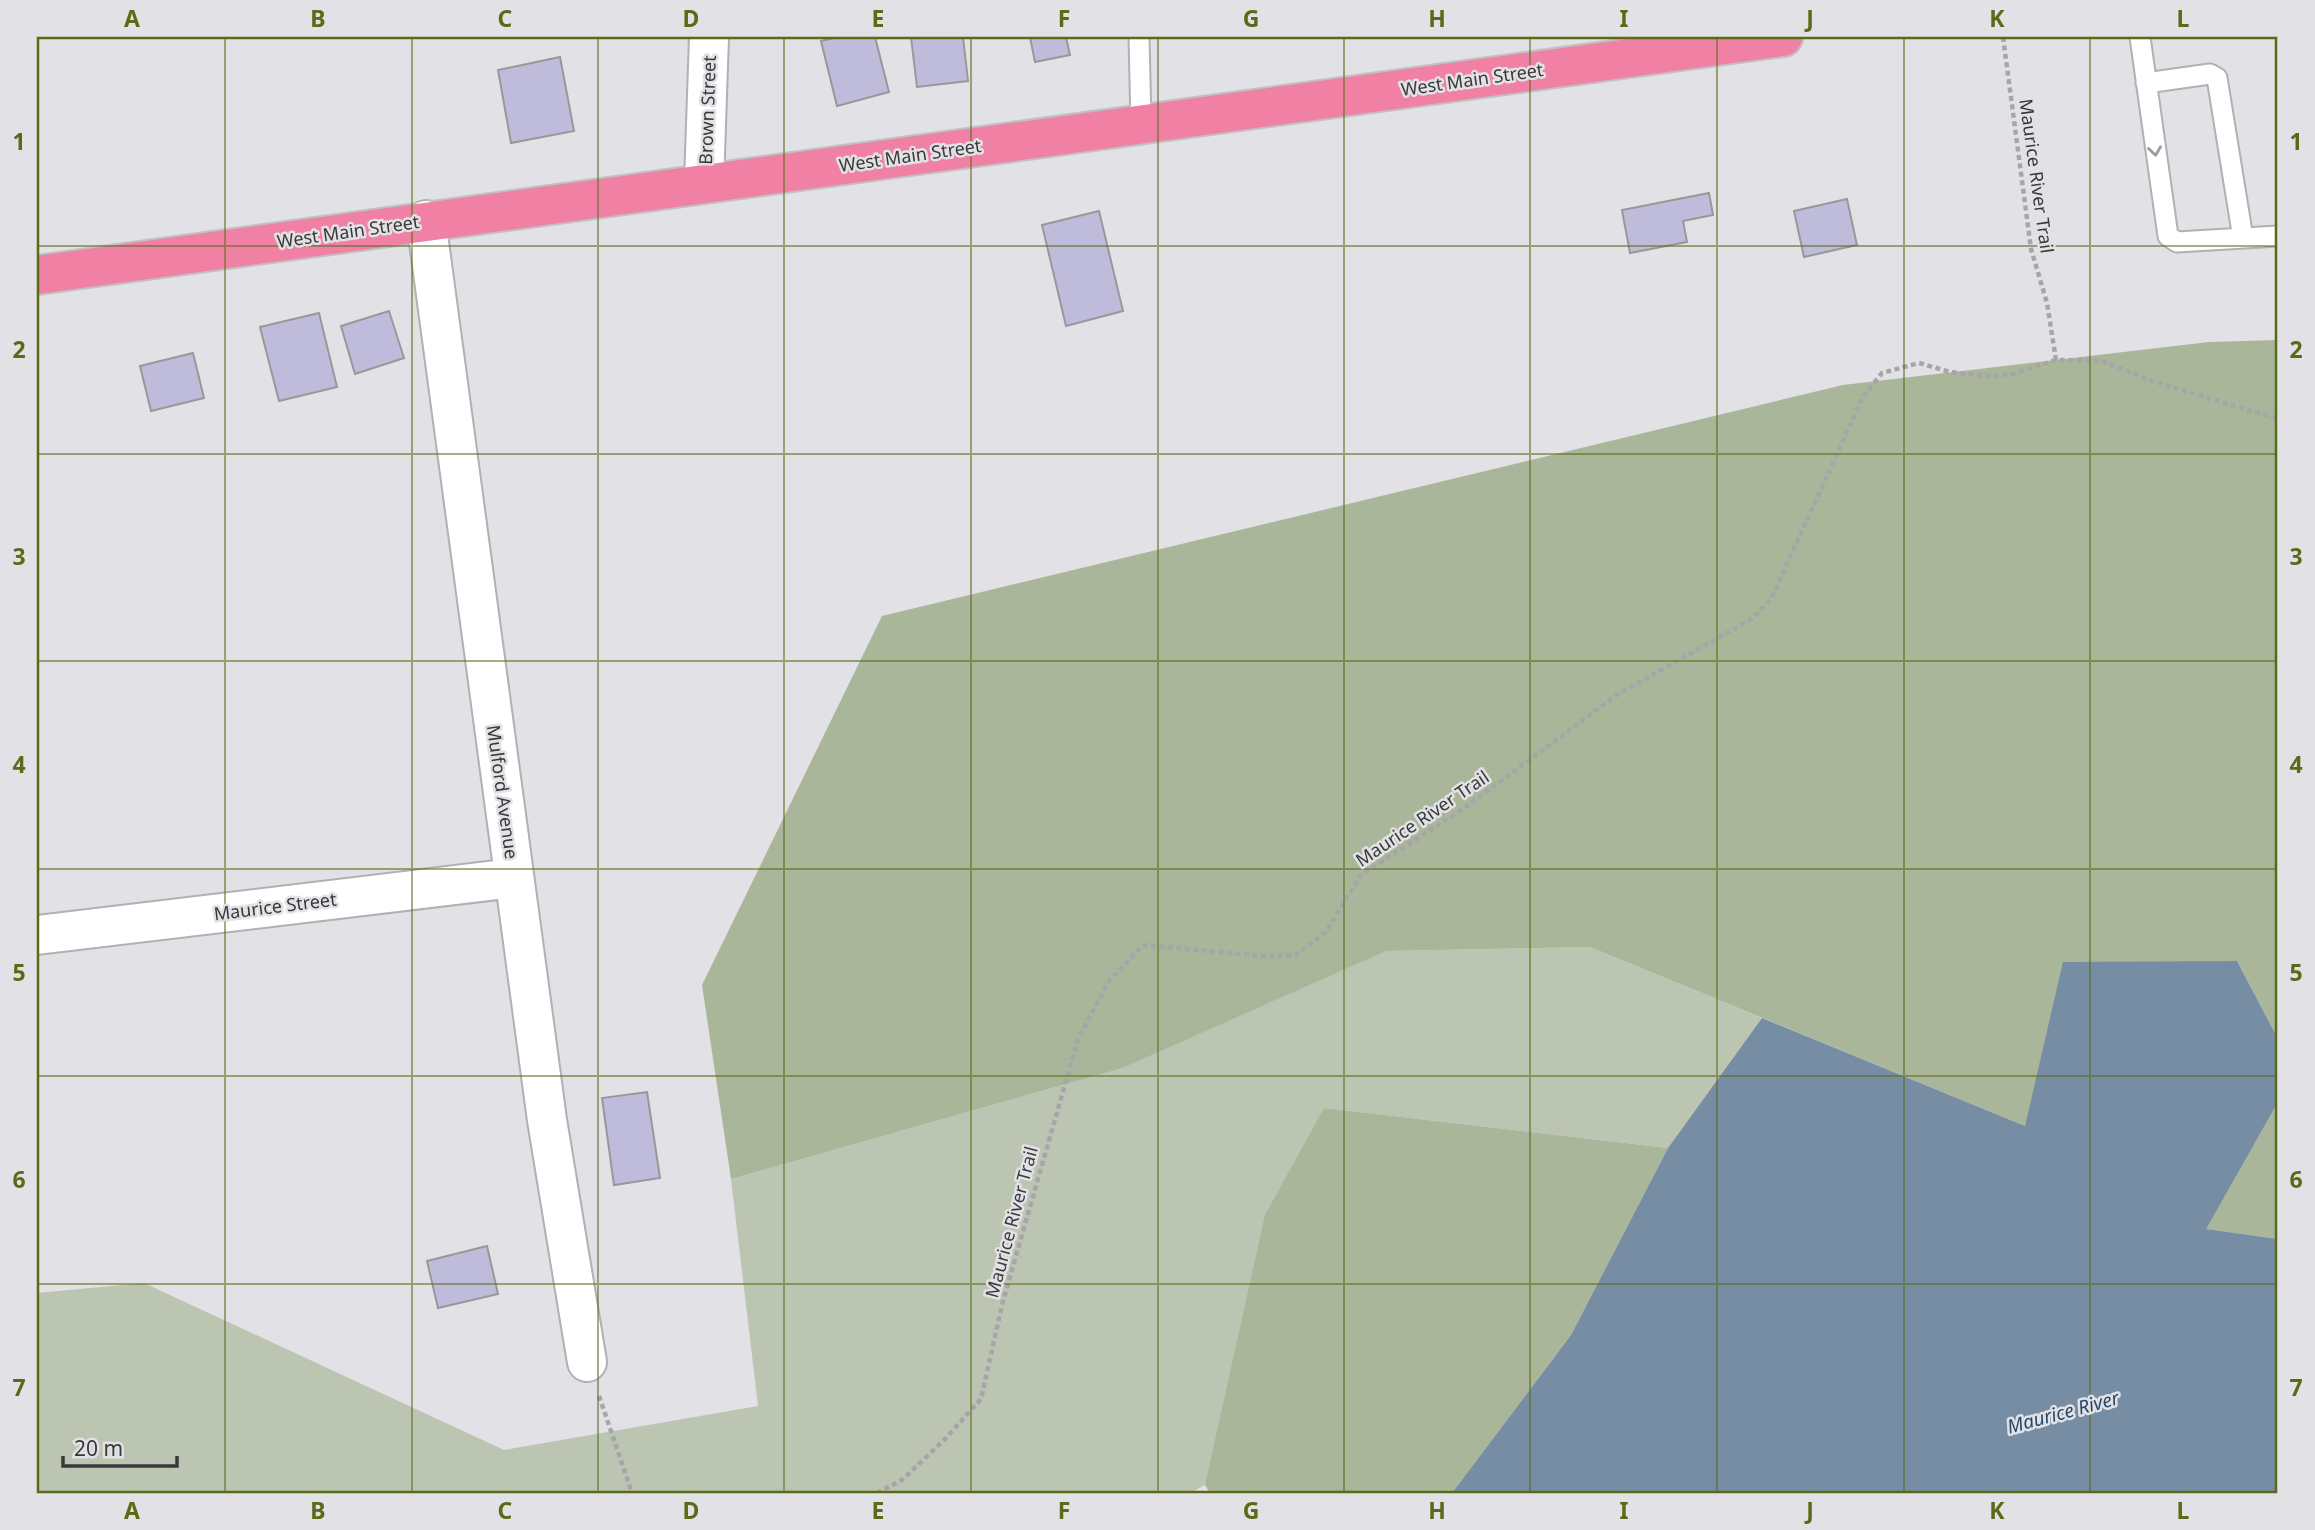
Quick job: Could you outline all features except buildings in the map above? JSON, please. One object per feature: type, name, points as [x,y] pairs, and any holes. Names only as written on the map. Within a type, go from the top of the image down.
[{"type":"highway","name":"West Main Street","points":[[37,275],[1783,37]]},
{"type":"street","name":"Brown Street","points":[[704,183],[709,37]]},
{"type":"street","name":"Mulford Avenue","points":[[426,220],[547,1120],[587,1362]]},
{"type":"street","name":"Maurice Street","points":[[37,935],[514,878]]},
{"type":"lane","points":[[1139,37],[1141,125]]},
{"type":"lane","points":[[2140,37],[2168,236],[2177,242],[2278,236]]},
{"type":"lane","points":[[2146,83],[2210,74],[2217,78],[2243,239]]},
{"type":"path","name":"Maurice River Trail","points":[[2003,37],[2031,249],[2047,303],[2056,360]]},
{"type":"path","name":"Maurice River Trail","points":[[877,1493],[902,1480],[945,1440],[981,1399],[1002,1305],[1078,1039],[1108,981],[1143,945],[1264,956],[1296,955],[1326,932],[1360,876],[1466,807],[1618,694],[1752,619],[1771,599],[1863,397],[1882,373],[1919,363],[1950,372],[1985,376],[2010,375],[2056,360],[2102,361],[2152,381],[2278,419]]},
{"type":"path","points":[[587,1362],[632,1493]]},
{"type":"green space","points":[[2278,340],[2278,1039],[2237,961],[2025,1126],[1590,947],[1386,951],[1123,1068],[731,1179],[702,985],[882,616],[1843,385],[2209,342]]},
{"type":"green space","points":[[1590,947],[1762,1018],[1668,1148],[1324,1108],[1205,1485],[1190,1493],[37,1493],[37,1293],[144,1283],[504,1450],[758,1406],[731,1179],[1123,1068],[1385,951]]},
{"type":"green space","points":[[2278,1102],[2278,1239],[2205,1229]]},
{"type":"green space","points":[[1324,1108],[1668,1148],[1571,1335],[1452,1493],[1210,1493],[1205,1485],[1265,1215]]},
{"type":"water","name":"Maurice River","points":[[2237,961],[2278,1039],[2278,1102],[2206,1229],[2278,1239],[2278,1493],[1452,1493],[1571,1335],[1668,1148],[1762,1018],[2025,1126],[2063,962]]}]
